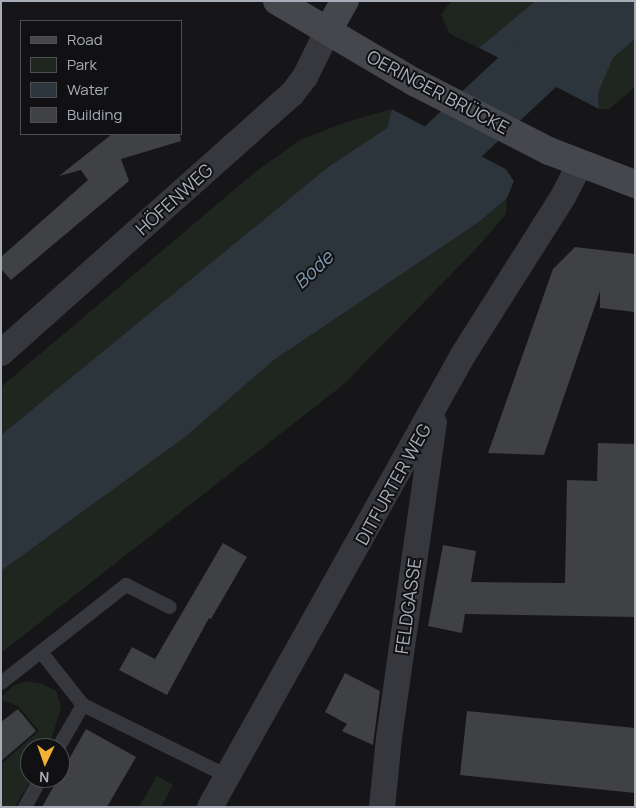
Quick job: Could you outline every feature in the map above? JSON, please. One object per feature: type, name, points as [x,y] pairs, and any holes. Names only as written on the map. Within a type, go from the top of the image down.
[{"type":"main road","name":"OERINGER BRÜCKE","points":[[277,1],[414,82],[549,150],[580,164],[635,184]]},
{"type":"main road","points":[[328,30],[345,1]]},
{"type":"street","name":"HÖFENWEG","points":[[1,353],[292,94],[305,77],[328,30]]},
{"type":"street","name":"DITFURTER WEG","points":[[210,807],[491,309],[563,197],[580,164]]},
{"type":"street","name":"FELDGASSE","points":[[382,807],[389,738],[436,406]]},
{"type":"lane","points":[[1,683],[126,585],[170,607]]},
{"type":"lane","points":[[41,652],[83,705],[227,776]]},
{"type":"lane","points":[[64,738],[83,705]]},
{"type":"lane","points":[[25,807],[35,788]]},
{"type":"green space","points":[[451,1],[535,1],[479,48],[450,34],[441,15]]},
{"type":"green space","points":[[635,39],[635,87],[609,109],[599,109],[598,93],[613,58]]},
{"type":"green space","points":[[392,109],[387,128],[328,167],[1,435],[1,387],[254,173],[300,140],[346,122]]},
{"type":"green space","points":[[507,198],[506,214],[474,251],[344,384],[1,653],[1,571],[184,438],[274,360],[479,222]]},
{"type":"green space","points":[[26,681],[42,684],[56,691],[61,707],[52,738],[31,738],[39,731],[18,706],[1,700],[2,696],[13,686]]},
{"type":"green space","points":[[20,748],[20,788],[26,788],[15,807],[1,807],[1,764]]},
{"type":"green space","points":[[157,776],[173,785],[161,807],[139,807]]},
{"type":"water","points":[[535,1],[635,1],[635,39],[613,58],[598,93],[599,109],[479,48]]},
{"type":"water","points":[[392,109],[506,169],[514,181],[507,198],[479,222],[274,360],[184,438],[1,571],[1,435],[328,167],[387,128]]},
{"type":"pier","points":[[477,47],[599,109],[597,111],[478,50]]},
{"type":"pier","points":[[394,107],[507,167],[516,179],[514,181],[506,169],[392,109]]},
{"type":"building","points":[[111,135],[180,135],[181,141],[121,159],[129,181],[11,280],[1,269],[1,257],[88,180],[81,170],[59,176]]},
{"type":"building","points":[[575,247],[635,254],[635,312],[600,308],[600,291],[544,455],[488,453],[553,269]]},
{"type":"building","points":[[598,443],[635,444],[635,617],[465,614],[462,633],[428,626],[443,545],[476,551],[471,582],[565,583],[567,480],[597,481]]},
{"type":"building","points":[[223,543],[247,557],[211,619],[209,618],[167,695],[119,670],[132,647],[155,659]]},
{"type":"building","points":[[345,673],[380,691],[373,745],[342,731],[347,724],[325,712]]},
{"type":"building","points":[[18,709],[36,731],[28,738],[20,738],[20,745],[1,761],[1,722]]},
{"type":"building","points":[[467,711],[635,728],[635,793],[460,775]]},
{"type":"building","points":[[86,729],[136,757],[107,807],[42,807],[53,788],[70,788],[70,757]]},
{"type":"waterway","name":"Bode","points":[[391,199],[541,58],[611,1]]}]
